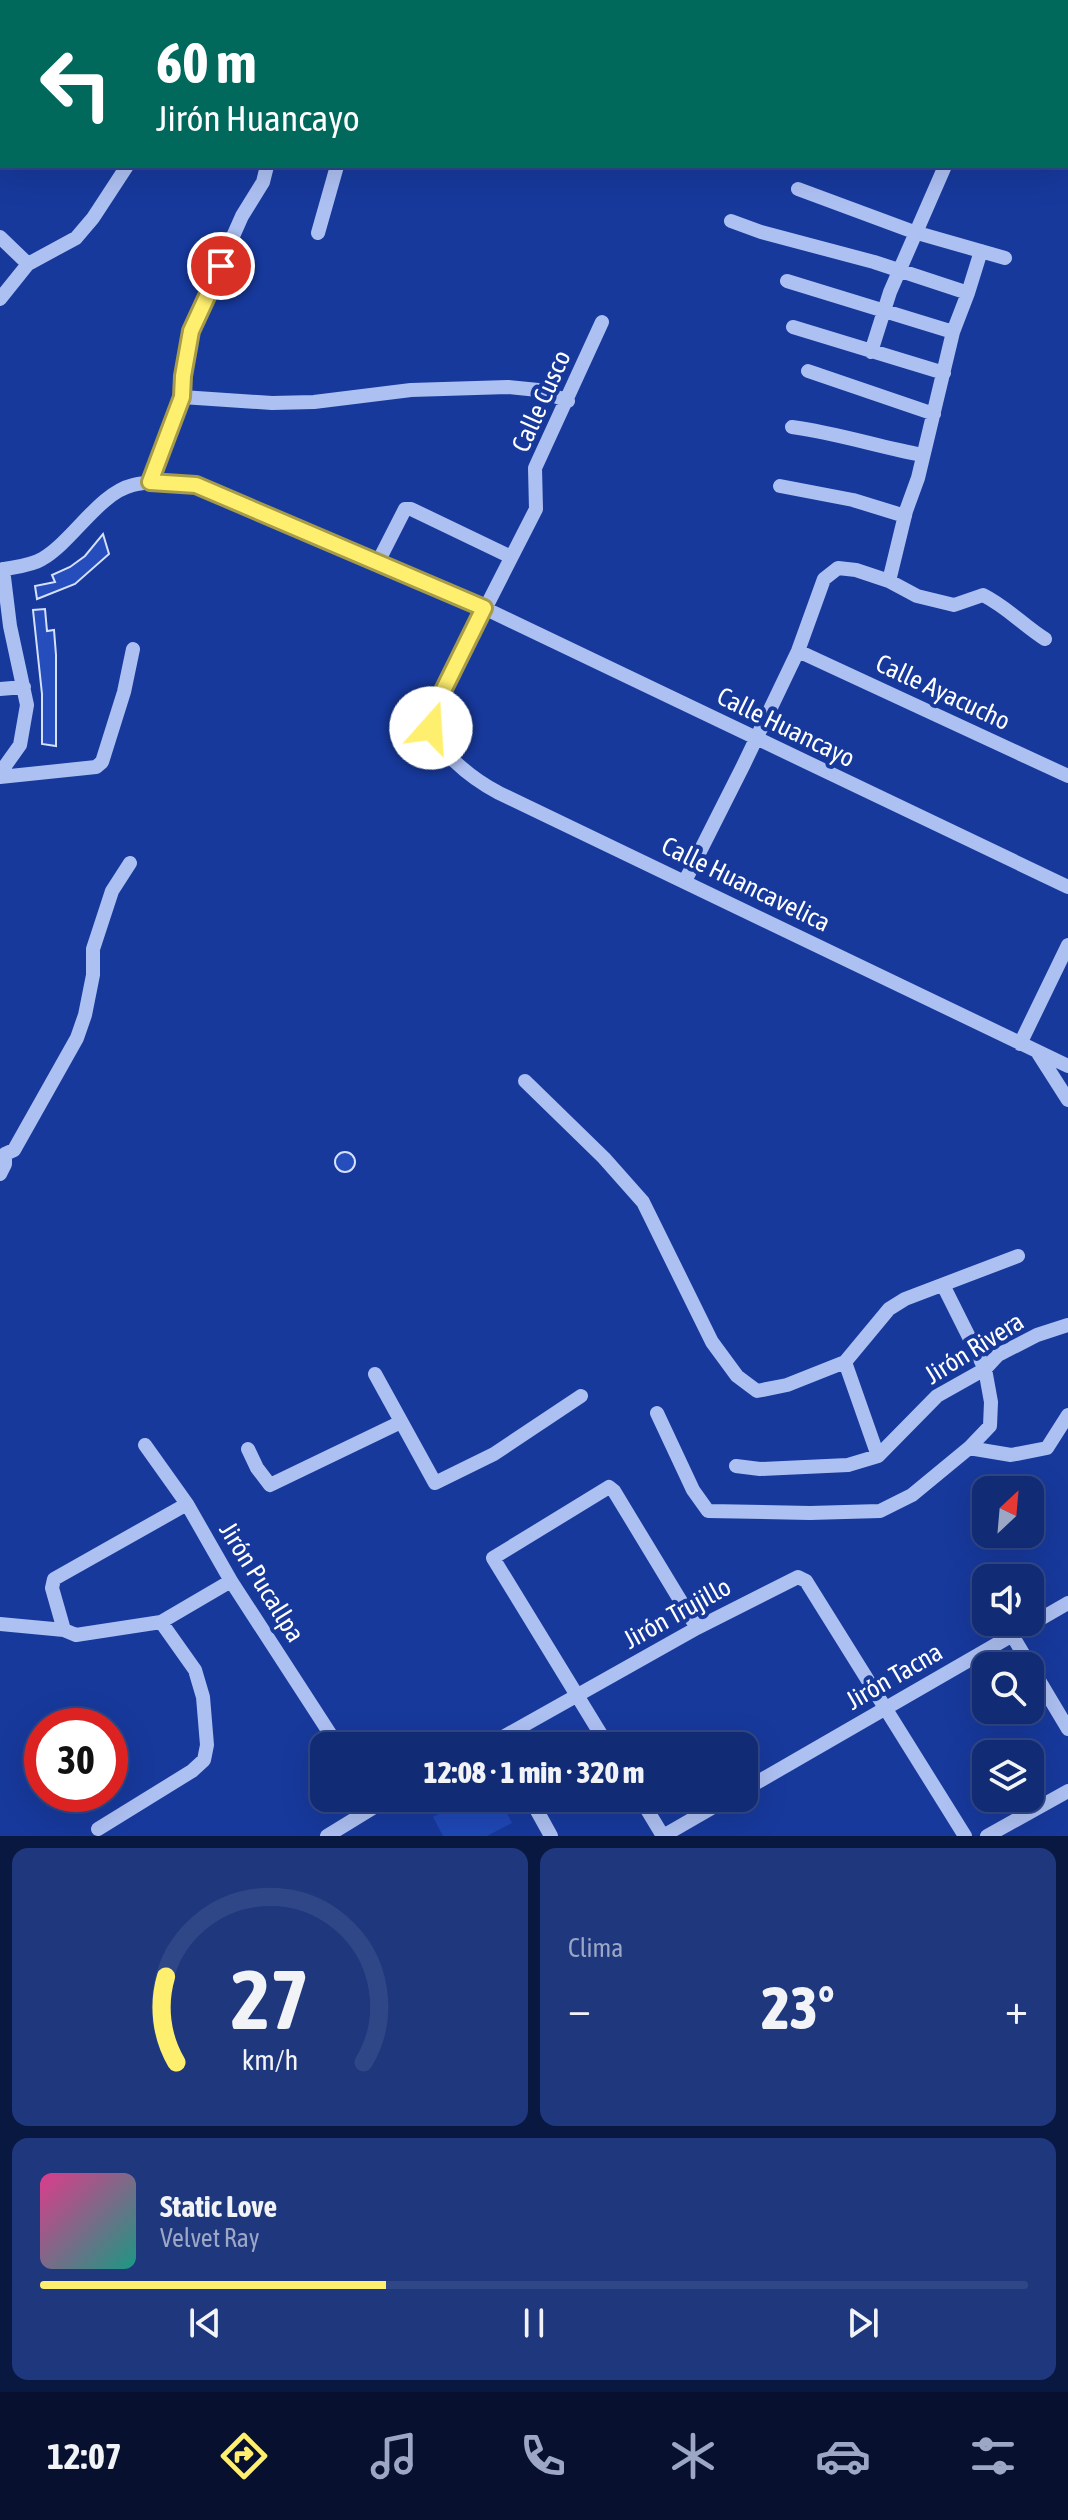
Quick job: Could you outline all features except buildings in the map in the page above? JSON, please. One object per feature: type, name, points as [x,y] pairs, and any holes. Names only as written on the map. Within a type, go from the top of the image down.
[{"type":"street","points":[[0,299],[28,264],[76,238],[126,168]]},
{"type":"street","points":[[0,775],[20,745],[27,705],[5,627],[2,569],[40,561],[70,537],[110,496],[130,485],[150,482],[182,397],[191,331],[242,216],[263,182],[266,168]]},
{"type":"street","points":[[318,233],[336,168]]},
{"type":"street","points":[[871,352],[883,311],[914,232],[944,168]]},
{"type":"street","points":[[798,189],[914,232],[1005,258]]},
{"type":"street","points":[[731,221],[968,293]]},
{"type":"street","points":[[0,237],[28,264]]},
{"type":"street","points":[[889,581],[953,332],[981,251]]},
{"type":"street","points":[[787,281],[953,332]]},
{"type":"street","name":"Calle Cusco","points":[[430,717],[536,509],[535,468],[602,322]]},
{"type":"street","points":[[793,327],[944,373]]},
{"type":"street","points":[[808,371],[934,414]]},
{"type":"street","points":[[182,397],[272,403],[314,402],[411,390],[508,387],[538,390],[568,401]]},
{"type":"street","points":[[792,427],[828,432],[875,446],[923,455]]},
{"type":"street","name":"Calle Huancayo","points":[[150,482],[196,485],[484,608],[1068,887]]},
{"type":"street","points":[[780,486],[853,500],[905,516]]},
{"type":"street","points":[[378,562],[405,509],[411,509],[511,557]]},
{"type":"street","points":[[685,881],[798,651],[824,579],[838,568],[856,570],[889,581],[917,596],[954,605],[983,595],[1002,605],[1045,639]]},
{"type":"street","points":[[0,775],[96,767],[102,762],[124,692],[133,649]]},
{"type":"street","name":"Calle Ayacucho","points":[[798,651],[1068,776]]},
{"type":"street","points":[[0,689],[24,687]]},
{"type":"street","name":"Calle Huancavelica","points":[[430,717],[434,735],[450,756],[488,787],[1068,1066]]},
{"type":"street","points":[[0,1174],[5,1164],[2,1153],[14,1150],[77,1038],[93,975],[93,949],[112,891],[130,863]]},
{"type":"street","points":[[1020,1044],[1068,945]]},
{"type":"street","points":[[1038,1052],[1068,1100]]},
{"type":"street","points":[[525,1081],[604,1158],[643,1202],[712,1342],[737,1376],[757,1391],[787,1385],[845,1362],[889,1309],[905,1299],[1018,1256]]},
{"type":"street","points":[[657,1413],[693,1490],[708,1511],[880,1511],[912,1495],[969,1448],[990,1426],[991,1402],[985,1369],[943,1285]]},
{"type":"street","name":"Jirón Rivera","points":[[878,1456],[937,1396],[985,1369],[998,1355],[1037,1335],[1068,1325]]},
{"type":"street","points":[[736,1466],[760,1469],[848,1465],[878,1456],[845,1362]]},
{"type":"street","points":[[375,1374],[435,1483],[494,1454],[581,1396]]},
{"type":"street","points":[[969,1448],[1011,1455],[1047,1448],[1068,1415]]},
{"type":"street","points":[[248,1449],[270,1485],[401,1422]]},
{"type":"street","name":"Jirón Pucallpa","points":[[145,1445],[187,1504],[231,1581],[329,1732]]},
{"type":"street","points":[[599,1732],[493,1561],[494,1556],[609,1487],[697,1628]]},
{"type":"street","points":[[64,1630],[52,1588],[54,1579],[187,1504]]},
{"type":"street","name":"Jirón Trujillo","points":[[516,1732],[697,1628],[793,1578],[806,1581],[886,1708]]},
{"type":"street","points":[[0,1624],[64,1630],[76,1635],[161,1622],[231,1581]]},
{"type":"street","name":"Jirón Tacna","points":[[1044,1617],[1068,1603]]},
{"type":"street","points":[[98,1829],[192,1771],[204,1760],[207,1745],[203,1697],[195,1670],[161,1622]]},
{"type":"street","name":"Jirón Tacna","points":[[758,1782],[1010,1636]]},
{"type":"street","points":[[1013,1636],[1068,1729]]},
{"type":"street","points":[[886,1708],[965,1836]]},
{"type":"street","points":[[987,1836],[1068,1791]]},
{"type":"street","points":[[327,1836],[362,1812]]},
{"type":"street","points":[[538,1812],[551,1836]]},
{"type":"street","points":[[648,1812],[663,1836],[705,1812]]},
{"type":"shaded area","points":[[443,1812],[506,1812],[512,1823],[487,1836],[443,1836],[433,1817]]},
{"type":"route","points":[[221,266],[191,331],[182,397],[150,482],[196,485],[484,608],[430,717],[431,728]]}]
